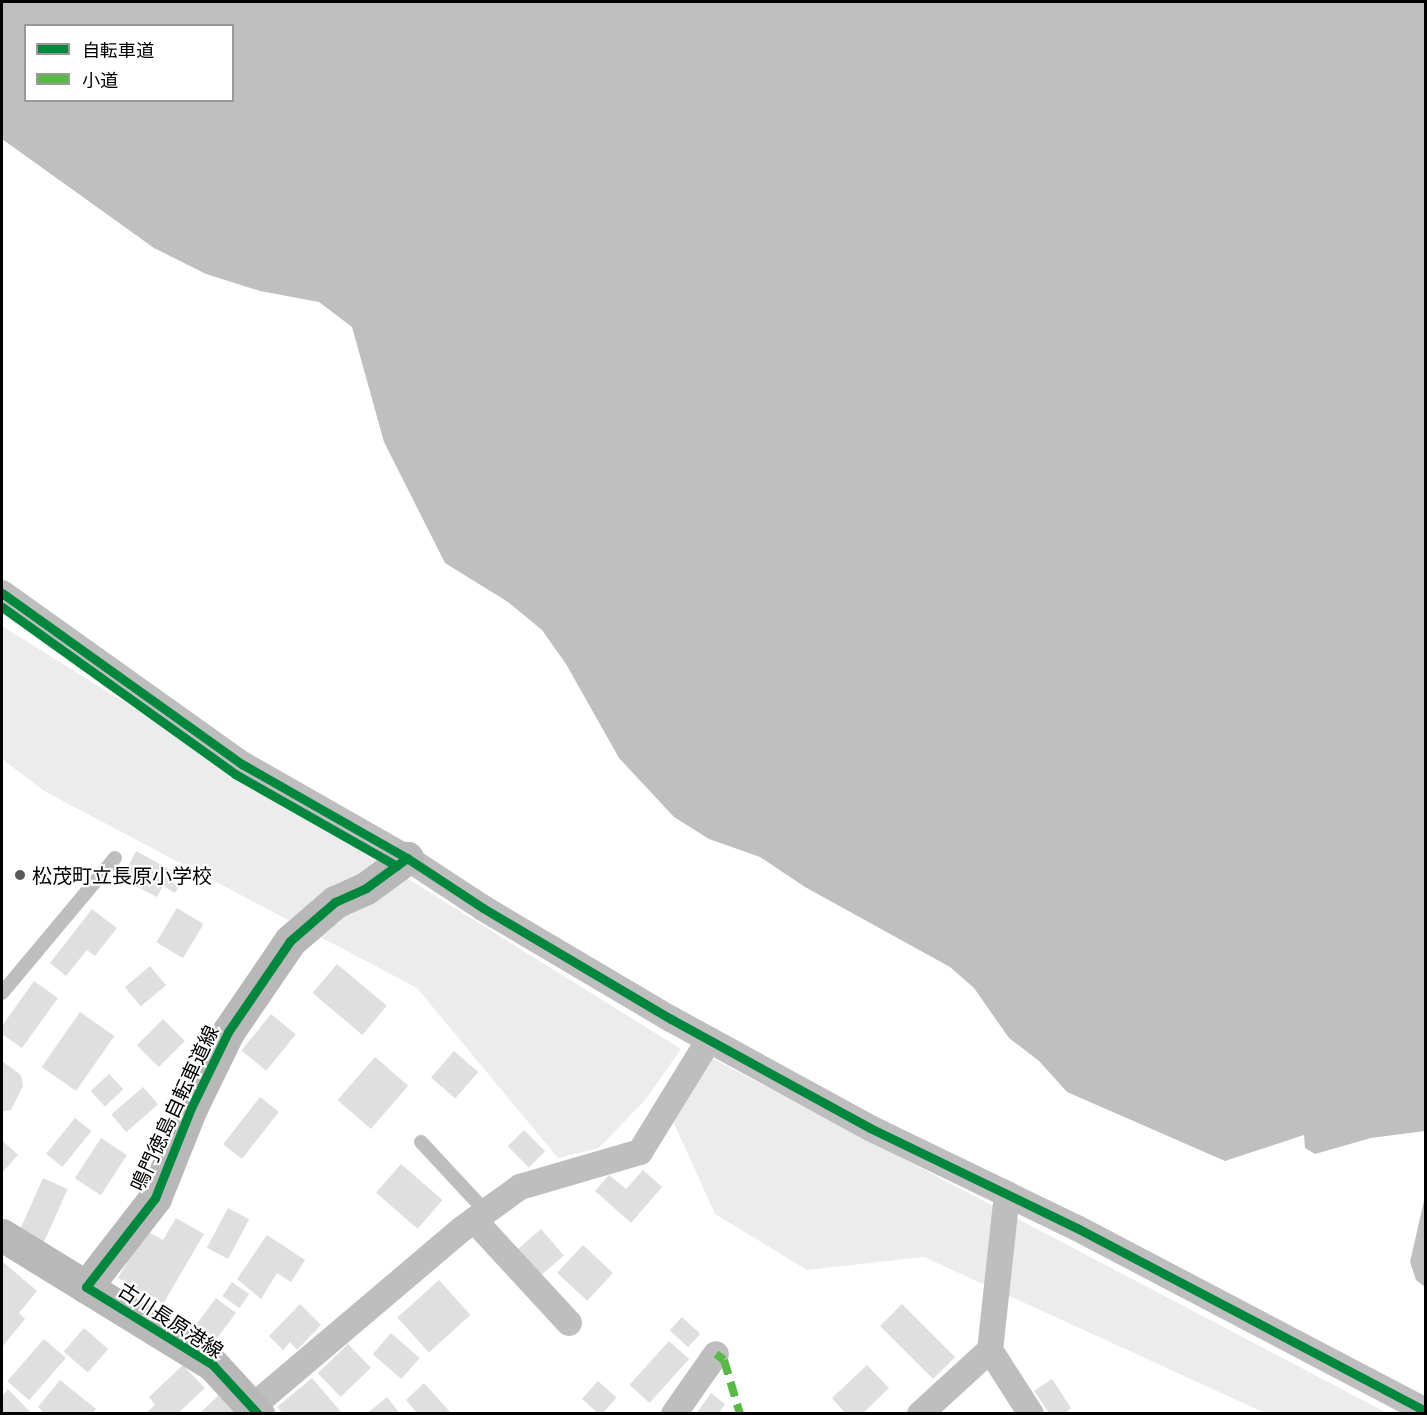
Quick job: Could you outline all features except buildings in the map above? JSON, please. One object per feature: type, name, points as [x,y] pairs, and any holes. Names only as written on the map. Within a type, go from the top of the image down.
[{"type":"main road","name":"鳴門徳島自転車道線","points":[[86,1287],[155,1198],[190,1108],[228,1032],[290,941],[335,902],[366,888],[408,858]]},
{"type":"main road","name":"古川長原港線","points":[[2,1235],[213,1365],[255,1410]]},
{"type":"street","points":[[2,593],[242,764],[408,858],[483,908],[709,1040],[870,1128],[1007,1194],[1425,1411]]},
{"type":"street","points":[[255,1410],[480,1216],[520,1187],[640,1152],[709,1040]]},
{"type":"street","points":[[1007,1194],[990,1350],[1031,1413]]},
{"type":"street","points":[[480,1216],[569,1323]]},
{"type":"street","points":[[920,1413],[990,1350]]},
{"type":"street","points":[[674,1413],[716,1354]]},
{"type":"lane","points":[[2,993],[115,858]]},
{"type":"lane","points":[[421,1142],[480,1216]]},
{"type":"shaded area","points":[[2,2],[1425,2],[1425,1131],[1371,1138],[1315,1154],[1305,1148],[1304,1135],[1225,1161],[1067,1092],[1039,1061],[1009,1038],[974,988],[950,967],[805,887],[760,857],[709,839],[674,817],[619,758],[566,664],[542,630],[508,602],[445,563],[384,442],[352,327],[319,302],[260,291],[206,274],[154,248],[2,139]]},
{"type":"shaded area","points":[[2,626],[681,1049],[646,1099],[599,1148],[558,1158],[417,988],[44,791],[2,759]]},
{"type":"shaded area","points":[[706,1055],[1387,1413],[1265,1413],[924,1257],[807,1270],[715,1214],[672,1119]]},
{"type":"shaded area","points":[[1425,1196],[1425,1287],[1416,1280],[1410,1262]]},
{"type":"marked path","points":[[716,1354],[724,1360],[740,1414]]},
{"type":"cycle path","points":[[2,593],[242,764],[407,858],[483,908],[671,1019],[870,1128],[1077,1228],[1426,1411]]},
{"type":"cycle path","points":[[2,607],[235,774],[397,866]]},
{"type":"cycle path","points":[[258,1414],[213,1365],[86,1287],[155,1198],[191,1108],[228,1032],[290,941],[335,902],[366,888],[407,858]]},
{"type":"place","name":"松茂町立長原小学校","points":[[20,875]]}]
